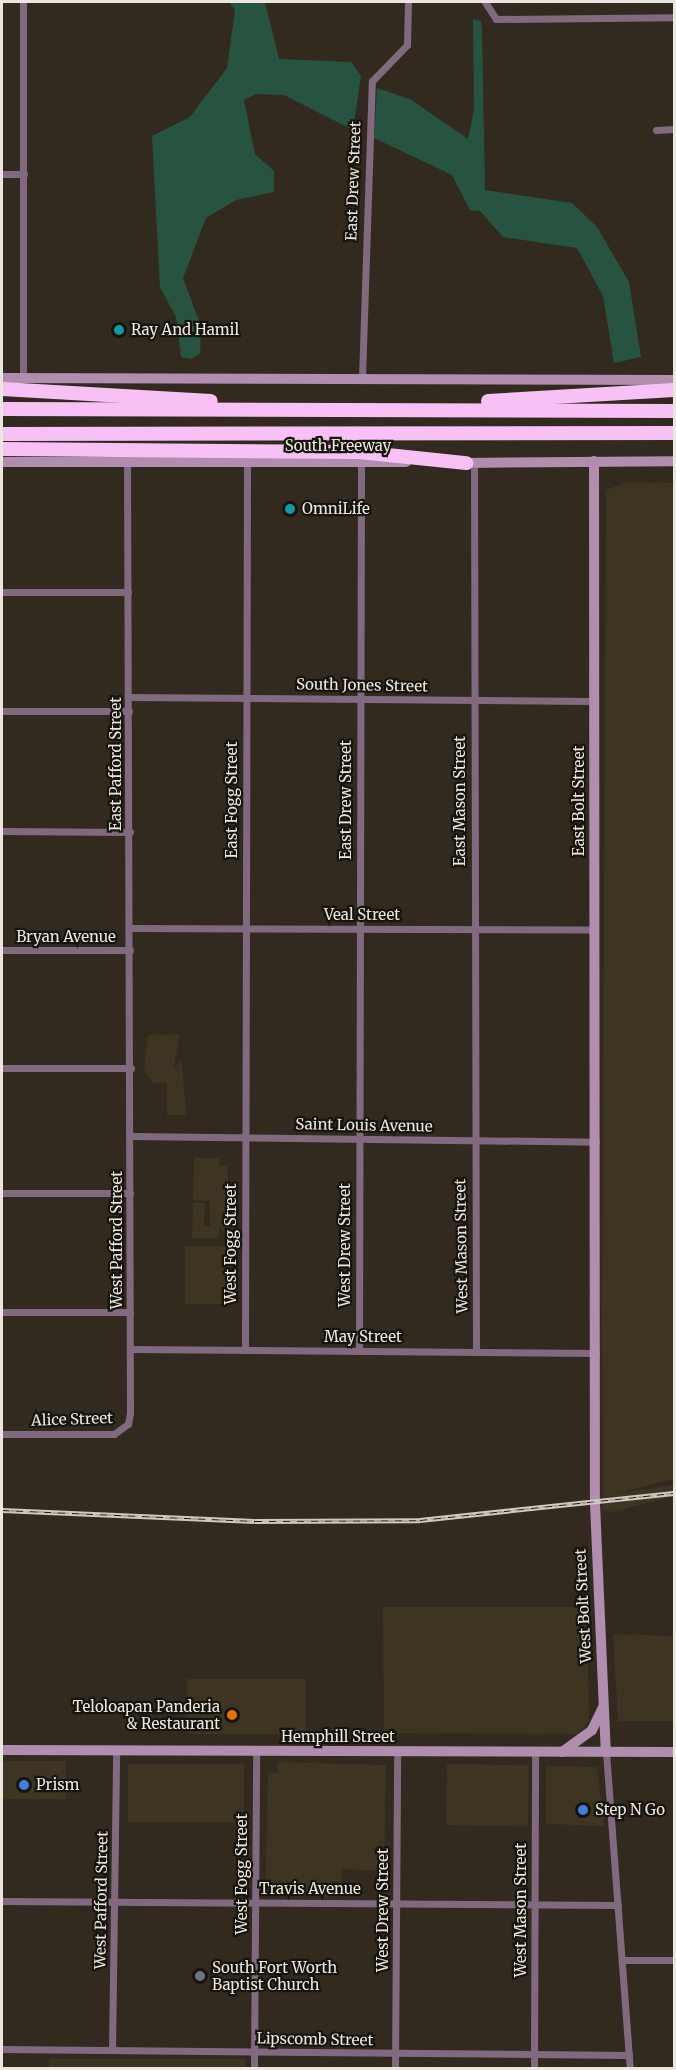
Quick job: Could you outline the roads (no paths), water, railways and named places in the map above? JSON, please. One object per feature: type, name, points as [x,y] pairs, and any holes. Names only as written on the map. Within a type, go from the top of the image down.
[{"type":"highway","points":[[2,389],[164,394],[261,408]]},
{"type":"highway","points":[[403,408],[675,390]]},
{"type":"highway","points":[[2,409],[403,408],[675,411]]},
{"type":"highway","name":"South Freeway","points":[[2,434],[675,433]]},
{"type":"highway","points":[[2,449],[370,453],[470,463]]},
{"type":"main road","points":[[2,378],[675,380]]},
{"type":"main road","name":"South Freeway","points":[[2,462],[127,460],[470,463],[675,461]]},
{"type":"main road","name":"East Bolt Street","points":[[594,461],[597,1142]]},
{"type":"main road","name":"West Bolt Street","points":[[597,1142],[594,1504],[606,1752]]},
{"type":"main road","points":[[562,1752],[592,1730],[604,1707]]},
{"type":"main road","name":"Hemphill Street","points":[[2,1750],[675,1752]]},
{"type":"street","points":[[23,2],[23,378]]},
{"type":"street","name":"East Drew Street","points":[[362,378],[372,81],[407,45],[408,2]]},
{"type":"street","points":[[485,2],[496,19],[675,17]]},
{"type":"street","points":[[656,130],[675,129]]},
{"type":"street","points":[[2,174],[24,174]]},
{"type":"street","name":"East Pafford Street","points":[[127,460],[131,1068]]},
{"type":"street","name":"East Fogg Street","points":[[244,1137],[247,462]]},
{"type":"street","name":"East Drew Street","points":[[358,1139],[361,462]]},
{"type":"street","name":"East Mason Street","points":[[470,463],[474,700],[473,1140]]},
{"type":"street","points":[[2,592],[128,592]]},
{"type":"street","name":"South Jones Street","points":[[129,697],[594,701]]},
{"type":"street","points":[[2,711],[129,711]]},
{"type":"street","points":[[2,831],[129,832]]},
{"type":"street","name":"Veal Street","points":[[130,928],[595,930]]},
{"type":"street","name":"Bryan Avenue","points":[[2,950],[130,950]]},
{"type":"street","points":[[2,1068],[131,1068]]},
{"type":"street","name":"West Pafford Street","points":[[130,1413],[131,1068]]},
{"type":"street","name":"Saint Louis Avenue","points":[[130,1136],[597,1142]]},
{"type":"street","name":"West Fogg Street","points":[[244,1137],[245,1350]]},
{"type":"street","name":"West Drew Street","points":[[358,1139],[359,1351]]},
{"type":"street","name":"West Mason Street","points":[[473,1140],[476,1352]]},
{"type":"street","points":[[2,1193],[130,1193]]},
{"type":"street","points":[[2,1312],[130,1312]]},
{"type":"street","name":"May Street","points":[[130,1349],[596,1353]]},
{"type":"street","name":"Alice Street","points":[[2,1434],[114,1434],[128,1424],[130,1413]]},
{"type":"street","name":"West Pafford Street","points":[[112,2050],[116,1751]]},
{"type":"street","name":"West Fogg Street","points":[[254,2068],[256,1751]]},
{"type":"street","name":"West Mason Street","points":[[534,2068],[535,1751]]},
{"type":"street","name":"West Drew Street","points":[[395,2068],[397,1752]]},
{"type":"street","name":"West Bolt Street","points":[[606,1752],[630,2068]]},
{"type":"street","name":"Travis Avenue","points":[[2,1901],[618,1905]]},
{"type":"street","points":[[622,1960],[675,1960]]},
{"type":"street","name":"Lipscomb Street","points":[[2,2049],[628,2055]]},
{"type":"railway","points":[[2,1510],[255,1521],[420,1520],[674,1493]]},
{"type":"place","name":"Ray And Hamil","points":[[119,330]]},
{"type":"place","name":"OmniLife","points":[[290,509]]},
{"type":"place","name":"Teloloapan Panderia & Restaurant","points":[[232,1715]]},
{"type":"place","name":"Prism","points":[[24,1785]]},
{"type":"place","name":"Step N Go","points":[[583,1810]]},
{"type":"place","name":"South Fort Worth Baptist Church","points":[[200,1976]]}]
